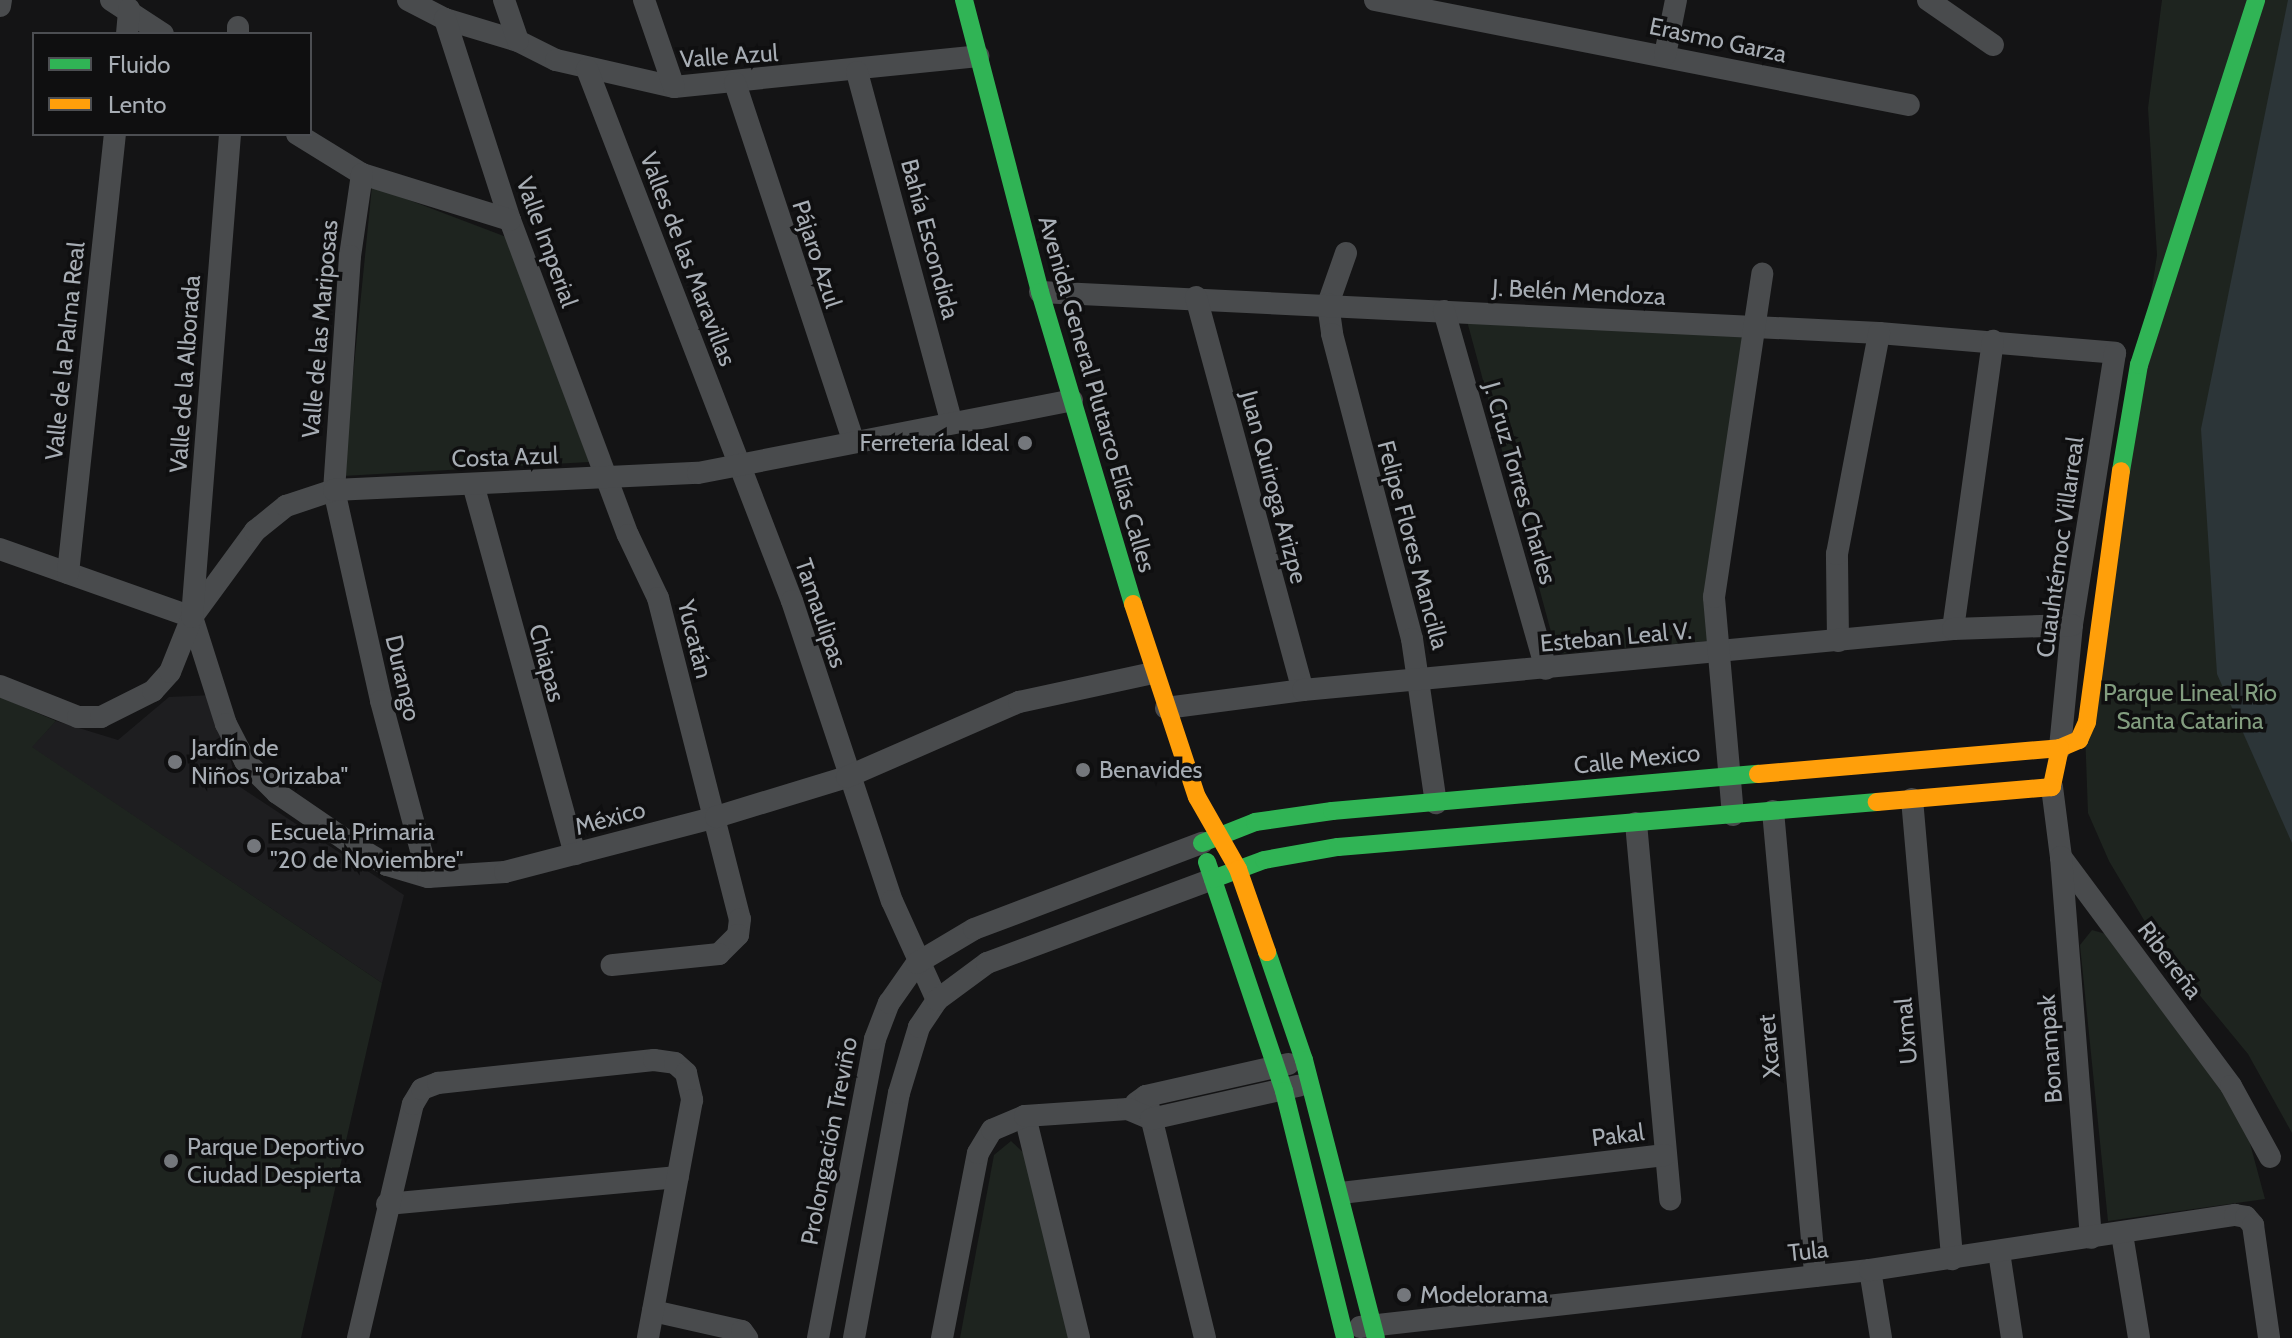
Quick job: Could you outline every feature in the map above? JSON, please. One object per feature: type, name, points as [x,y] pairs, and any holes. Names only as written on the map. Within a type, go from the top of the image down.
[{"type":"main road","name":"Avenida General Plutarco Elías Calles","points":[[964,0],[1040,292],[1153,673],[1212,838],[1213,879],[1284,1091],[1344,1334]]},
{"type":"main road","points":[[1213,879],[1296,852],[2052,787],[2060,748],[2079,740],[2087,722],[2106,557],[2139,365],[2256,0]]},
{"type":"main road","name":"Calle Mexico","points":[[1212,838],[1287,816],[2060,748]]},
{"type":"main road","name":"Avenida General Plutarco Elías Calles","points":[[1212,838],[1238,869],[1308,1071],[1375,1332]]},
{"type":"street","name":"Valle Azul","points":[[408,0],[445,19],[518,41],[587,69],[674,87],[857,72],[978,56]]},
{"type":"street","points":[[504,0],[518,41]]},
{"type":"street","points":[[644,0],[674,87]]},
{"type":"street","name":"Erasmo Garza","points":[[1375,0],[1909,105]]},
{"type":"street","points":[[1665,55],[1676,0]]},
{"type":"street","points":[[1928,0],[1993,45]]},
{"type":"street","points":[[120,4],[127,32]]},
{"type":"street","points":[[120,4],[160,32]]},
{"type":"street","name":"Valle Imperial","points":[[445,19],[510,220],[608,479]]},
{"type":"street","name":"Valles de las Maravillas","points":[[587,69],[742,467]]},
{"type":"street","name":"Bahía Escondida","points":[[857,72],[951,421]]},
{"type":"street","name":"Pájaro Azul","points":[[735,83],[853,440]]},
{"type":"street","name":"Valle de la Palma Real","points":[[68,573],[115,136]]},
{"type":"street","name":"Valle de la Alborada","points":[[192,617],[230,136]]},
{"type":"street","points":[[300,136],[362,174],[510,220]]},
{"type":"street","name":"Valle de las Mariposas","points":[[334,490],[349,271],[362,174]]},
{"type":"street","points":[[1328,304],[1346,253]]},
{"type":"street","points":[[1733,815],[1715,654],[1718,546],[1756,328],[1762,274]]},
{"type":"street","name":"J. Belén Mendoza","points":[[1040,292],[1196,297],[1879,333],[2115,353]]},
{"type":"street","name":"Juan Quiroga Arizpe","points":[[1196,297],[1303,690]]},
{"type":"street","name":"Felipe Flores Mancilla","points":[[1328,304],[1337,359],[1421,680],[1436,803]]},
{"type":"street","name":"J. Cruz Torres Charles","points":[[1444,311],[1546,669]]},
{"type":"street","points":[[1838,641],[1837,554],[1879,333]]},
{"type":"street","points":[[1953,629],[1993,341]]},
{"type":"street","name":"Cuauhtémoc Villarreal","points":[[2060,748],[2072,625],[2115,353]]},
{"type":"street","name":"Costa Azul","points":[[192,617],[255,531],[286,506],[334,490],[608,479],[742,467],[853,440],[1072,400]]},
{"type":"street","name":"Tamaulipas","points":[[742,467],[792,601],[847,777]]},
{"type":"street","name":"Yucatán","points":[[608,479],[658,598],[740,919],[729,948],[719,954],[612,965]]},
{"type":"street","name":"Chiapas","points":[[473,484],[575,854]]},
{"type":"street","name":"Durango","points":[[334,490],[381,701],[428,877]]},
{"type":"street","points":[[0,549],[192,617],[170,672],[144,697],[101,717],[78,717],[0,686]]},
{"type":"street","name":"México","points":[[192,617],[226,724],[245,761],[277,793],[387,865],[428,877],[505,872],[716,817],[847,777],[1019,702],[1153,673]]},
{"type":"street","name":"Esteban Leal V.","points":[[1166,708],[1303,690],[1715,654],[1953,629],[2072,625]]},
{"type":"street","points":[[170,672],[213,680]]},
{"type":"street","points":[[847,777],[917,963],[937,1000]]},
{"type":"street","name":"Ribereña","points":[[2052,787],[2061,857],[2231,1086],[2270,1157]]},
{"type":"street","name":"Uxmal","points":[[1912,799],[1952,1259]]},
{"type":"street","name":"Xcaret","points":[[1773,811],[1815,1276]]},
{"type":"street","name":"Pakal","points":[[1341,1193],[1665,1155],[1636,823]]},
{"type":"street","name":"Prolongación Treviño","points":[[818,1338],[875,1039],[889,1003],[917,963],[974,929],[1212,838]]},
{"type":"street","name":"Bonampak","points":[[2061,857],[2091,1238]]},
{"type":"street","points":[[854,1338],[899,1093],[919,1027],[937,1000],[987,963],[1213,879]]},
{"type":"street","points":[[358,1338],[387,1204],[413,1104],[422,1089],[438,1083],[624,1063],[675,1063],[686,1073],[692,1100],[648,1338]]},
{"type":"street","points":[[942,1338],[978,1153],[992,1130],[1014,1119],[1137,1102],[1276,1068],[1308,1071]]},
{"type":"street","points":[[1151,1119],[1284,1091],[1308,1071]]},
{"type":"street","points":[[1137,1102],[1151,1119],[1205,1338]]},
{"type":"street","points":[[1014,1119],[1079,1338]]},
{"type":"street","points":[[1665,1155],[1670,1199]]},
{"type":"street","points":[[387,1204],[678,1177]]},
{"type":"street","name":"Tula","points":[[1344,1334],[1870,1270],[2246,1217],[2253,1225],[2269,1338]]},
{"type":"street","points":[[2122,1234],[2139,1338]]},
{"type":"street","points":[[1999,1252],[2012,1338]]},
{"type":"street","points":[[1870,1270],[1881,1338]]},
{"type":"street","points":[[653,1311],[742,1331],[747,1338]]},
{"type":"shaded area","points":[[2288,0],[2292,0],[2292,843],[2217,674],[2201,429]]},
{"type":"shaded area","name":"Escuela Primaria \"20 de Noviembre\"","points":[[214,695],[237,785],[404,895],[382,983],[31,747],[56,721],[118,740],[169,697]]},
{"type":"green space","name":"Parque Lineal Río Santa Catarina","points":[[2162,0],[2292,0],[2292,1133],[2248,1054],[2160,947],[2109,861],[2088,813],[2085,731],[2157,255],[2148,108]]},
{"type":"green space","points":[[372,186],[509,238],[589,462],[343,476]]},
{"type":"green space","points":[[1467,321],[1747,335],[1708,641],[1557,654]]},
{"type":"green space","name":"Parque Deportivo Ciudad Despierta","points":[[0,697],[56,721],[32,747],[382,983],[301,1338],[0,1338]]},
{"type":"green space","points":[[2092,930],[2113,936],[2245,1125],[2265,1199],[2108,1221],[2080,945]]},
{"type":"green space","points":[[1011,1141],[1025,1154],[1069,1338],[960,1338],[994,1155]]},
{"type":"traffic: fast","points":[[964,0],[1040,292],[1133,604]]},
{"type":"traffic: fast","points":[[2121,471],[2139,365],[2256,0]]},
{"type":"traffic: fast","points":[[1202,843],[1255,822],[1332,811],[1758,774]]},
{"type":"traffic: fast","points":[[1213,879],[1264,860],[1338,847],[1877,802]]},
{"type":"traffic: fast","points":[[1207,862],[1284,1091],[1345,1338]]},
{"type":"traffic: fast","points":[[1267,952],[1304,1060],[1376,1338]]},
{"type":"traffic: slow","points":[[2060,748],[2079,740],[2087,722],[2121,471]]},
{"type":"traffic: slow","points":[[1133,604],[1197,797],[1238,869],[1267,952]]},
{"type":"traffic: slow","points":[[1758,774],[2060,748],[2052,787],[1877,802]]},
{"type":"place","name":"Ferretería Ideal","points":[[1025,443]]},
{"type":"place","name":"Jardín de Niños \"Orizaba\"","points":[[175,762]]},
{"type":"place","name":"Benavides","points":[[1083,770]]},
{"type":"place","name":"Escuela Primaria \"20 de Noviembre\"","points":[[254,846]]},
{"type":"place","name":"Parque Deportivo Ciudad Despierta","points":[[171,1161]]},
{"type":"place","name":"Modelorama","points":[[1404,1295]]}]
